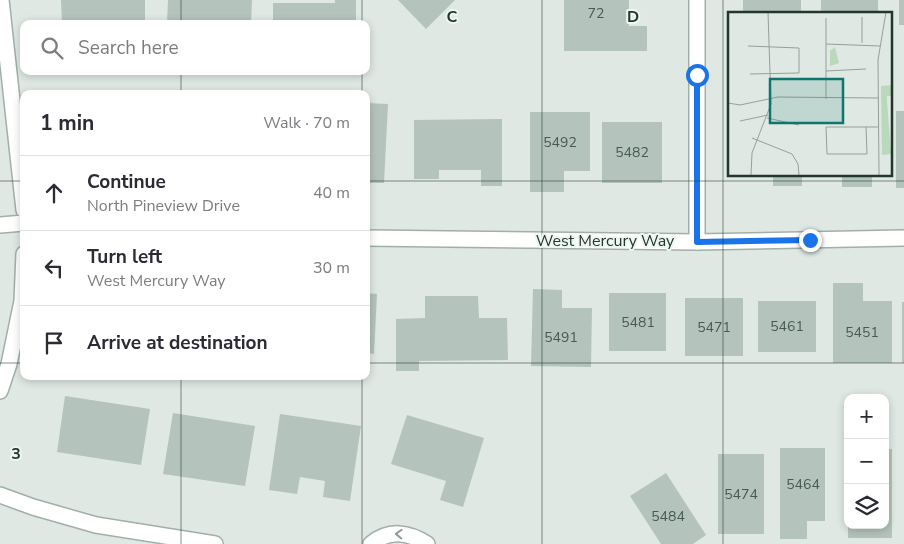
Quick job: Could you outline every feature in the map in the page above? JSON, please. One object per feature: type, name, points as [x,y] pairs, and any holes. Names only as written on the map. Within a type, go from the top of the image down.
[{"type":"street","points":[[2,0],[20,172]]},
{"type":"street","points":[[697,0],[697,242]]},
{"type":"street","points":[[0,225],[20,223]]},
{"type":"street","name":"West Mercury Way","points":[[370,238],[697,242],[904,238]]},
{"type":"street","points":[[0,391],[20,310]]},
{"type":"street","points":[[0,495],[33,507],[96,525],[215,544]]},
{"type":"street","points":[[371,544],[376,539],[389,534],[402,533],[416,536],[427,544]]},
{"type":"building","points":[[61,0],[145,0],[145,20],[62,20]]},
{"type":"building","points":[[168,0],[252,0],[251,20],[167,20]]},
{"type":"building","points":[[335,0],[356,0],[356,20],[273,20],[273,3],[335,3]]},
{"type":"building","points":[[398,0],[455,0],[426,29]]},
{"type":"building","points":[[564,0],[629,0],[629,26],[647,26],[647,51],[564,51]]},
{"type":"building","points":[[743,0],[801,0],[801,11],[743,11]]},
{"type":"building","points":[[821,0],[878,0],[878,12],[821,12]]},
{"type":"building","points":[[899,0],[904,0],[904,25],[899,25]]},
{"type":"building","points":[[370,103],[388,104],[384,183],[370,183]]},
{"type":"building","points":[[896,111],[904,111],[904,188],[896,188]]},
{"type":"building","points":[[530,112],[590,112],[590,171],[564,171],[564,192],[530,192]]},
{"type":"building","points":[[502,119],[502,186],[481,186],[481,170],[439,170],[439,179],[414,179],[414,120]]},
{"type":"building","points":[[602,122],[662,122],[662,183],[602,183]]},
{"type":"building","points":[[773,176],[802,176],[802,186],[773,186]]},
{"type":"building","points":[[842,176],[872,176],[872,187],[842,187]]},
{"type":"building","points":[[833,283],[863,283],[863,301],[892,301],[892,363],[833,363]]},
{"type":"building","points":[[533,289],[562,290],[562,308],[592,308],[591,367],[531,366]]},
{"type":"building","points":[[370,293],[377,294],[374,354],[370,354]]},
{"type":"building","points":[[609,293],[666,293],[666,351],[609,351]]},
{"type":"building","points":[[425,296],[478,296],[479,318],[507,318],[508,360],[419,361],[419,371],[396,371],[396,319],[425,318]]},
{"type":"building","points":[[685,298],[743,298],[743,356],[685,356]]},
{"type":"building","points":[[758,301],[816,301],[816,352],[758,352]]},
{"type":"building","points":[[902,302],[904,302],[904,363],[902,363]]},
{"type":"building","points":[[65,396],[150,409],[141,465],[57,452]]},
{"type":"building","points":[[173,413],[255,426],[245,486],[163,474]]},
{"type":"building","points":[[280,414],[361,426],[350,501],[323,497],[325,481],[300,477],[297,494],[269,490]]},
{"type":"building","points":[[407,415],[484,438],[463,507],[440,500],[446,481],[391,464]]},
{"type":"building","points":[[780,448],[825,448],[825,521],[807,521],[807,539],[780,539]]},
{"type":"building","points":[[889,449],[892,449],[892,538],[848,538],[848,529],[889,529]]},
{"type":"building","points":[[718,454],[764,454],[764,534],[718,534]]},
{"type":"building","points":[[666,473],[706,535],[693,544],[661,544],[630,496]]},
{"type":"route","points":[[697,75],[697,242],[810,240]]}]
